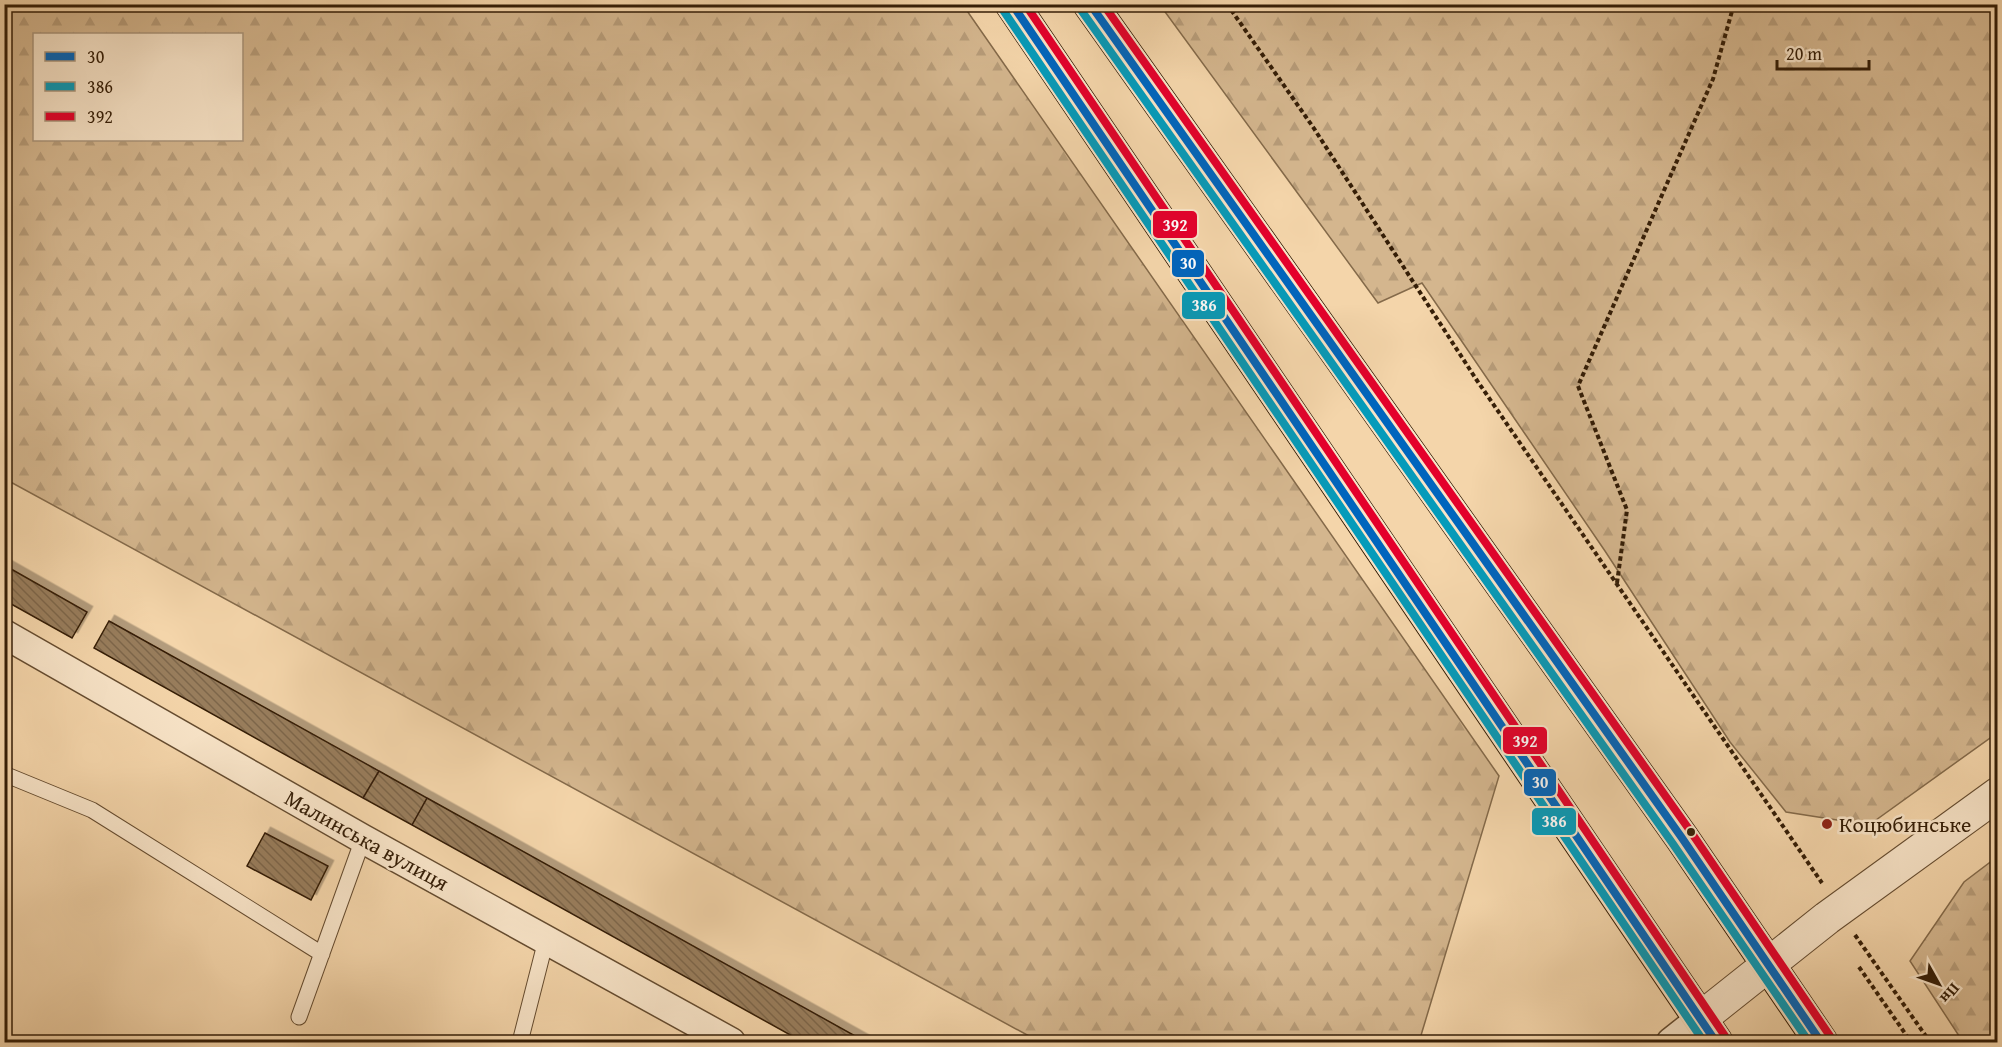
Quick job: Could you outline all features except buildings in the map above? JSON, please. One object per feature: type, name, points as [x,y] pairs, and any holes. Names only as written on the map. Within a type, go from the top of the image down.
[{"type":"highway","points":[[1012,4],[1708,1031]]},
{"type":"highway","points":[[1090,4],[1769,965],[1821,1042]]},
{"type":"street","name":"Малинська вулиця","points":[[4,634],[363,839],[732,1042]]},
{"type":"street","points":[[1671,1042],[1708,1031],[1769,965],[1839,909],[1998,794]]},
{"type":"lane","points":[[4,778],[9,776],[92,810],[322,954]]},
{"type":"lane","points":[[299,1017],[363,839]]},
{"type":"lane","points":[[520,1042],[546,940]]},
{"type":"path","points":[[1227,4],[1313,128],[1476,379],[1930,1042]]},
{"type":"path","points":[[1617,583],[1628,510],[1578,386],[1713,79],[1734,4]]},
{"type":"path","points":[[1859,967],[1911,1042]]},
{"type":"green space","points":[[4,5],[963,5],[1499,776],[1419,1042],[1040,1042],[5,479]]},
{"type":"green space","points":[[1160,5],[1997,5],[1997,733],[1869,825],[1786,812],[1730,742],[1605,551],[1422,283],[1378,303]]},
{"type":"green space","points":[[1997,857],[1997,1042],[1963,1042],[1910,961],[1964,882]]},
{"type":"transit line","name":"30","points":[[1012,4],[1716,1042]]},
{"type":"transit line","name":"392","points":[[1025,4],[1725,1036]]},
{"type":"transit line","name":"30","points":[[1090,4],[1682,838],[1821,1042]]},
{"type":"transit line","name":"392","points":[[1103,4],[1691,832],[1830,1036]]},
{"type":"transit line","name":"386","points":[[1003,10],[1704,1042]]},
{"type":"transit line","name":"386","points":[[1081,10],[1673,844],[1809,1042]]},
{"type":"place","name":"Коцюбинське","points":[[1827,824]]}]
